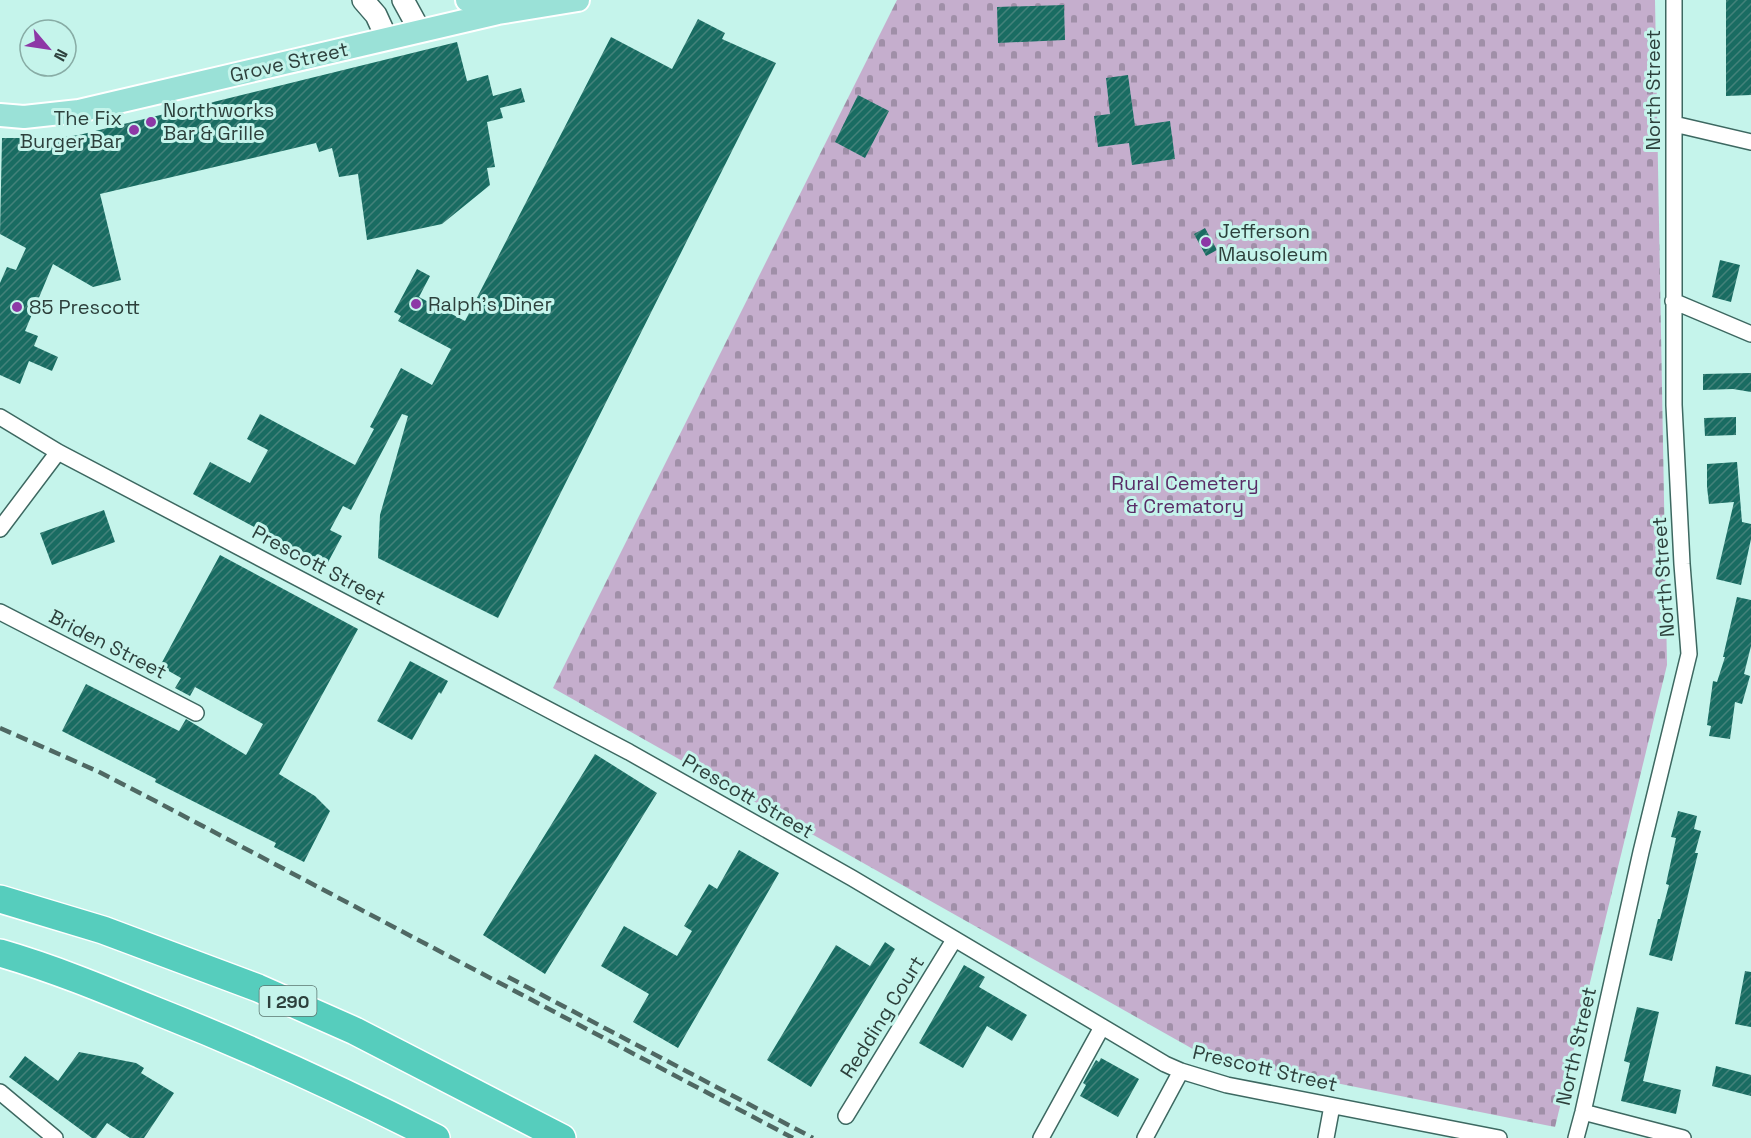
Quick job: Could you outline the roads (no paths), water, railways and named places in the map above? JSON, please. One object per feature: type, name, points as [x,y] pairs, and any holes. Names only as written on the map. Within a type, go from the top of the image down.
[{"type":"highway","points":[[0,891],[39,909]]},
{"type":"highway","name":"I 290","points":[[0,899],[39,909],[197,964],[318,1013],[427,1066],[562,1138]]},
{"type":"highway","points":[[0,953],[104,989],[209,1032],[378,1108],[436,1138]]},
{"type":"main road","points":[[363,0],[376,15],[387,39]]},
{"type":"main road","points":[[403,0],[420,31]]},
{"type":"main road","points":[[467,0],[510,11]]},
{"type":"main road","name":"Grove Street","points":[[0,115],[24,117],[79,111],[420,31],[510,11],[578,0]]},
{"type":"street","name":"North Street","points":[[1576,1138],[1584,1112],[1641,852],[1689,654],[1674,405],[1674,0]]},
{"type":"street","points":[[1674,124],[1751,142]]},
{"type":"street","points":[[1673,301],[1751,334]]},
{"type":"street","name":"Prescott Street","points":[[0,417],[58,452],[629,752],[852,878],[1148,1055],[1181,1071],[1227,1085],[1499,1138]]},
{"type":"street","points":[[0,529],[58,452]]},
{"type":"street","name":"Briden Street","points":[[0,612],[196,713]]},
{"type":"street","name":"Redding Court","points":[[846,1116],[954,940]]},
{"type":"street","points":[[1041,1138],[1102,1027]]},
{"type":"street","points":[[1145,1138],[1181,1071]]},
{"type":"street","points":[[0,1092],[55,1138]]},
{"type":"street","points":[[1326,1138],[1332,1106]]},
{"type":"street","points":[[1584,1112],[1683,1138]]},
{"type":"railway","points":[[0,728],[97,771],[161,804],[793,1138]]},
{"type":"railway","points":[[508,977],[813,1138]]},
{"type":"place","name":"Northworks Bar & Grille","points":[[151,122]]},
{"type":"place","name":"The Fix Burger Bar","points":[[134,130]]},
{"type":"place","name":"Jefferson Mausoleum","points":[[1206,242]]},
{"type":"place","name":"Ralph's Diner","points":[[416,304]]},
{"type":"place","name":"85 Prescott","points":[[17,307]]},
{"type":"park label","name":"Rural Cemetery & Crematory","points":[[1185,494]]}]
